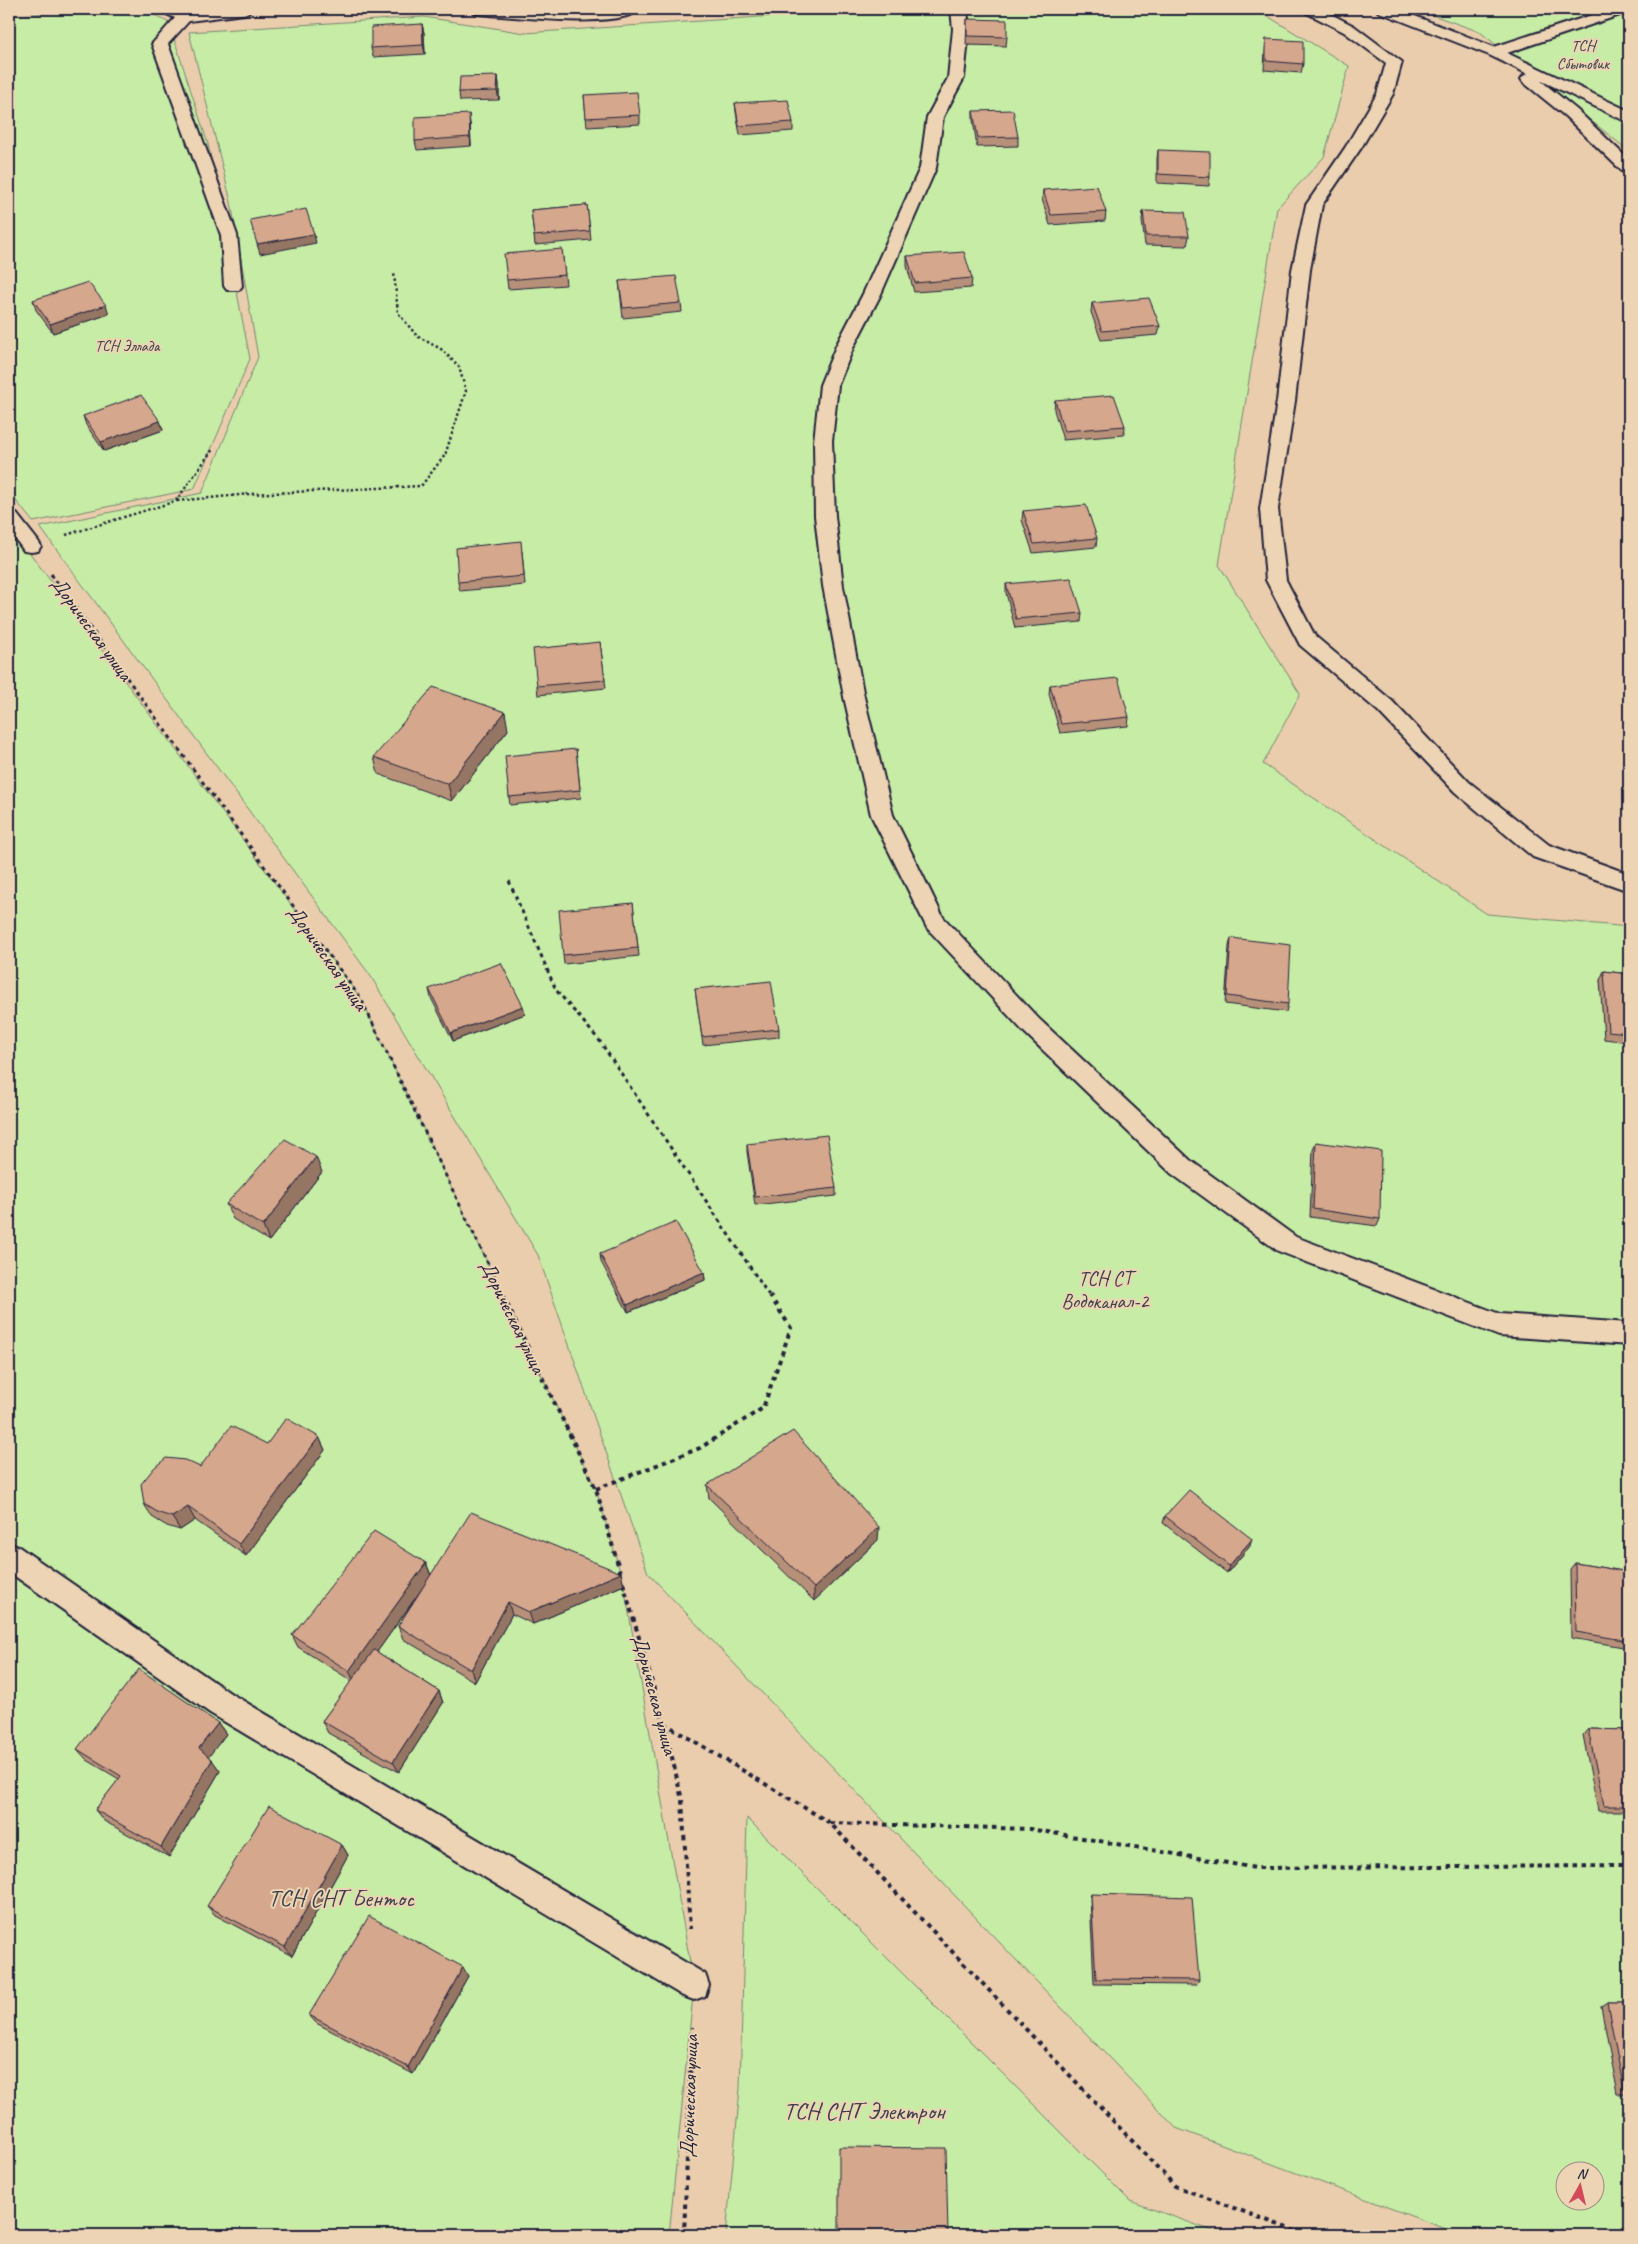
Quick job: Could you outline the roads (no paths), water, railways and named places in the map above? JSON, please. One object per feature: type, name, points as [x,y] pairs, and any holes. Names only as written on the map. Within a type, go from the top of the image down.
[{"type":"lane","points":[[167,9],[184,17],[244,9]]},
{"type":"lane","points":[[478,9],[559,16],[624,13],[631,9]]},
{"type":"lane","points":[[959,9],[961,29],[956,78],[935,117],[928,168],[872,294],[845,346],[829,385],[822,441],[825,516],[833,586],[854,697],[882,815],[935,922],[1031,1024],[1181,1167],[1287,1244],[1499,1325],[1629,1334]]},
{"type":"lane","points":[[1310,9],[1349,29],[1394,62],[1385,94],[1353,148],[1314,205],[1301,270],[1286,401],[1269,509],[1276,580],[1307,640],[1385,706],[1462,787],[1542,851],[1629,883]]},
{"type":"lane","points":[[1384,9],[1494,52],[1629,117]]},
{"type":"lane","points":[[1494,52],[1624,9]]},
{"type":"lane","points":[[184,17],[160,44],[190,123],[229,236],[234,286]]},
{"type":"lane","points":[[1494,52],[1571,113],[1629,169]]},
{"type":"lane","points":[[9,518],[31,546]]},
{"type":"lane","points":[[9,1556],[220,1703],[694,1985]]},
{"type":"park label","name":"ТСН Сбытовик","points":[[1583,55]]},
{"type":"park label","name":"ТСН Эллада","points":[[127,346]]},
{"type":"park label","name":"ТСН СТ Водоканал-2","points":[[1105,1290]]},
{"type":"park label","name":"ТСН СНТ Бентос","points":[[341,1898]]},
{"type":"park label","name":"ТСН СНТ Электрон","points":[[864,2111]]}]
